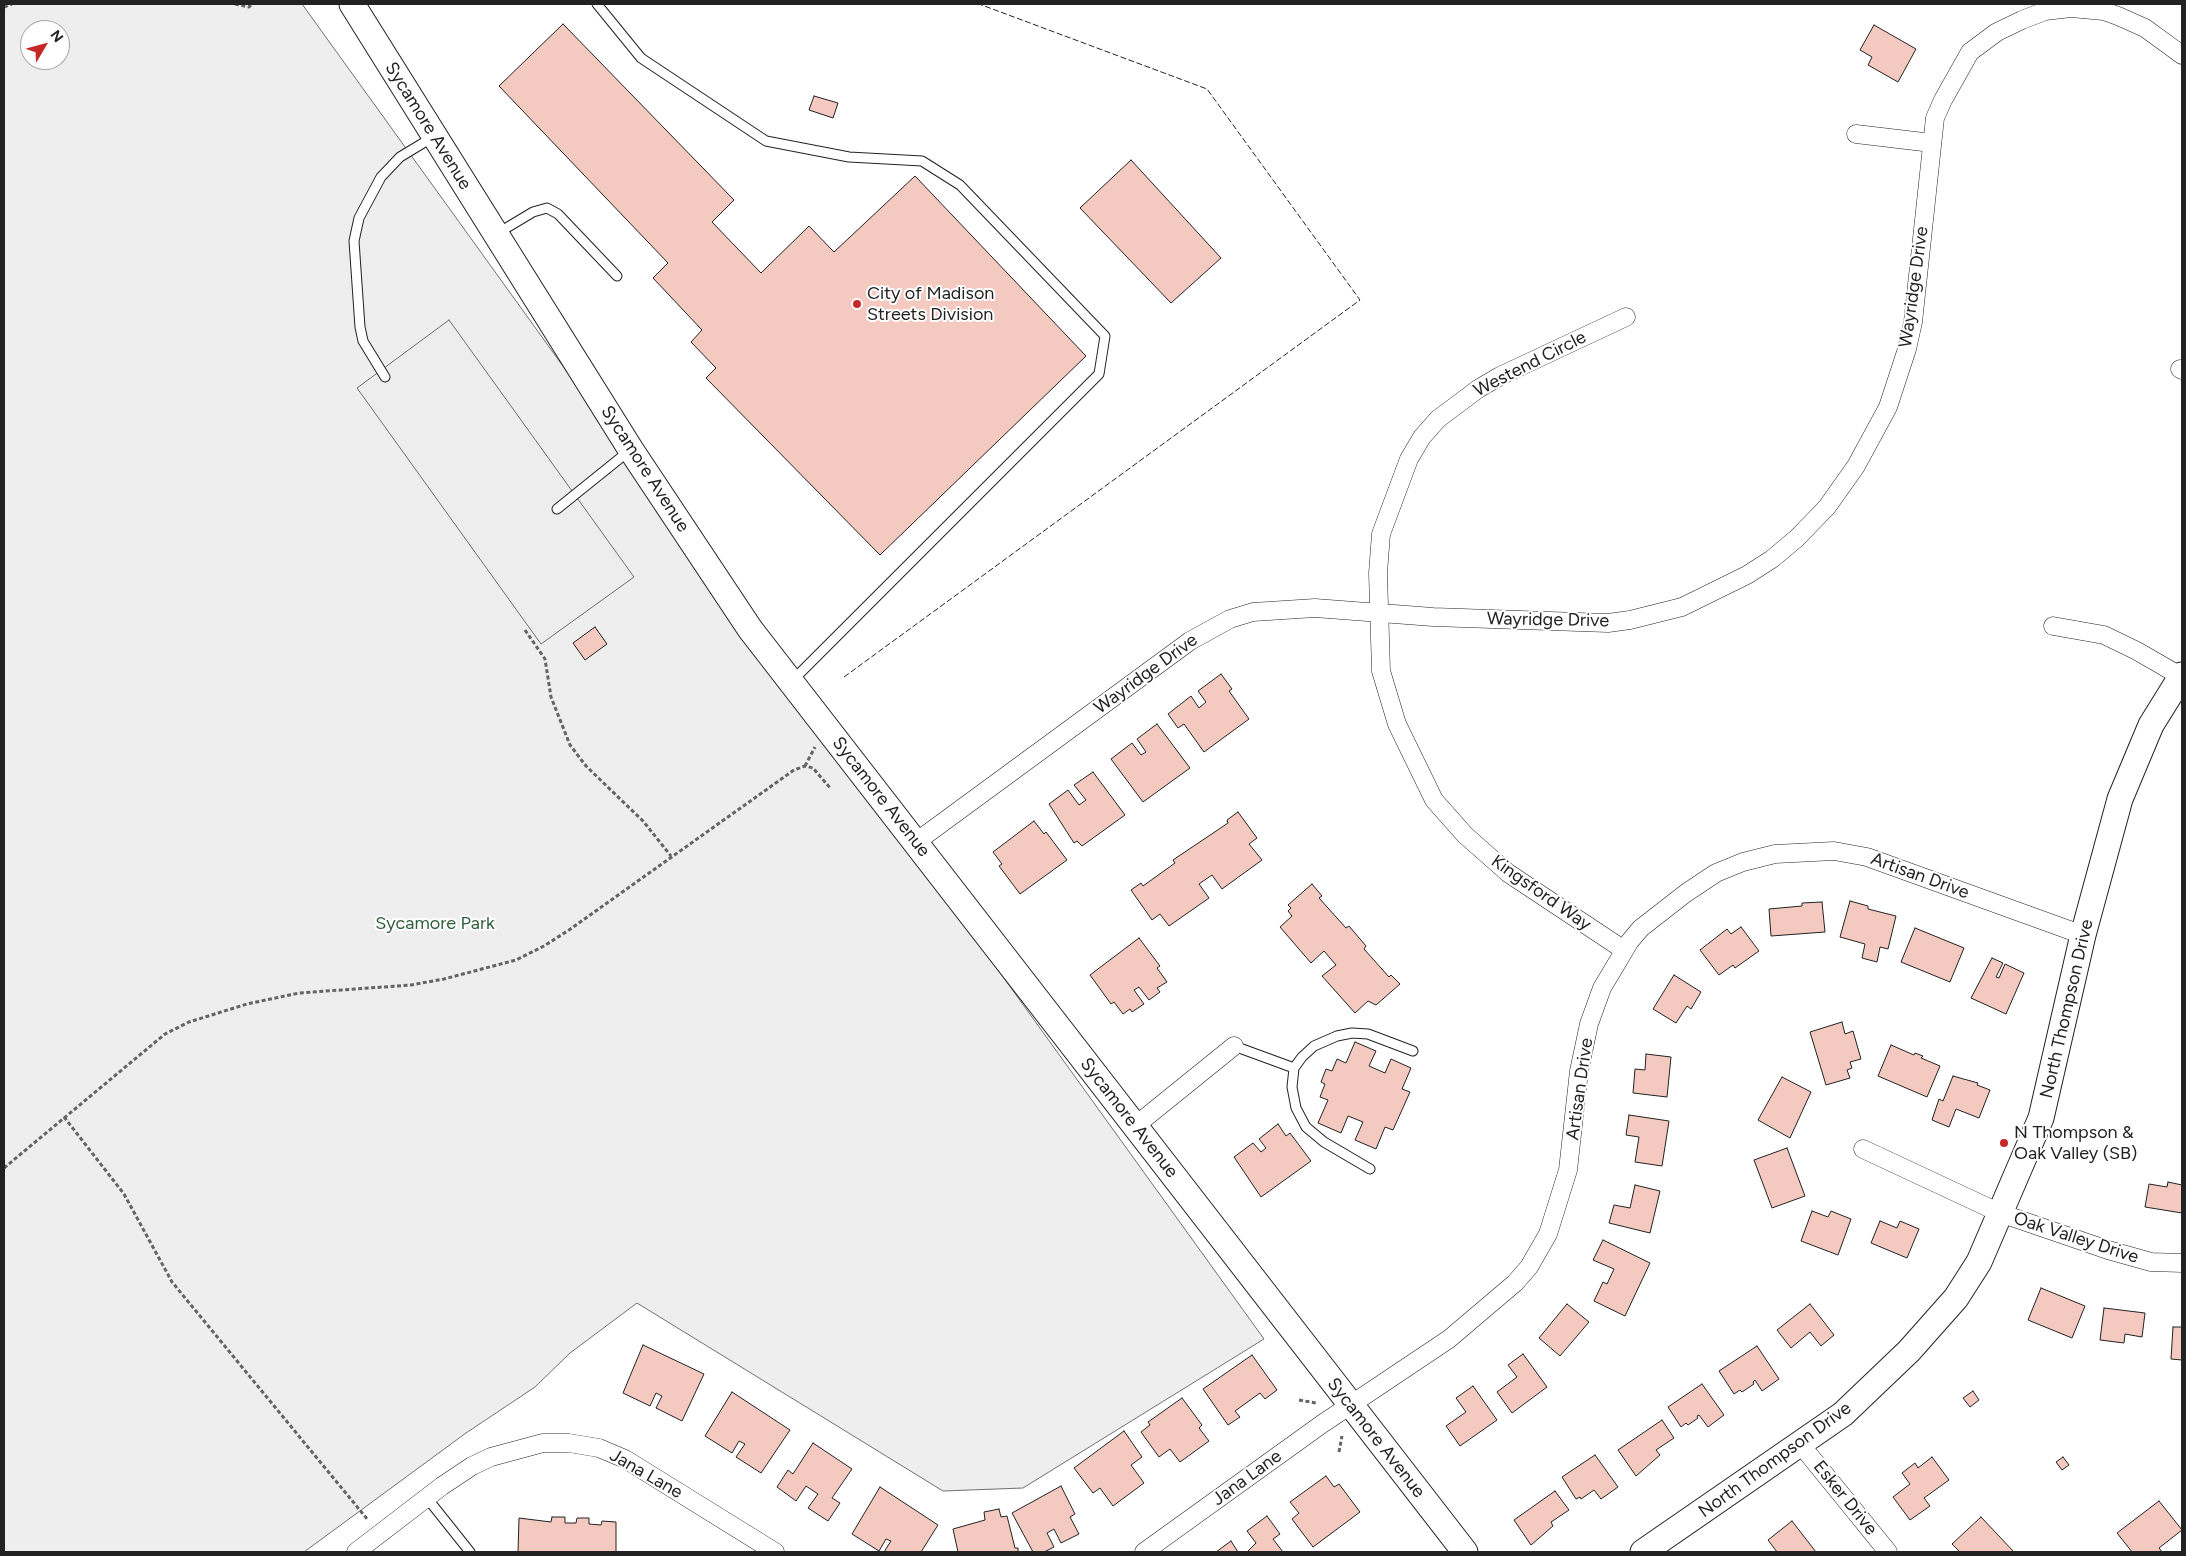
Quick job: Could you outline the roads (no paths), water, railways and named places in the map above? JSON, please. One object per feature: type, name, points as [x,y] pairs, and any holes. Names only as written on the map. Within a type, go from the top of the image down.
[{"type":"street","name":"Sycamore Avenue","points":[[352,4],[631,450],[750,629],[1465,1552]]},
{"type":"street","name":"Wayridge Drive","points":[[916,842],[1208,630],[1253,612],[1315,608],[1585,624],[1630,620],[1682,607],[1709,596],[1748,575],[1772,559],[1796,538],[1840,490],[1888,407],[1907,349],[1913,322],[1936,118],[1943,100],[1970,52],[1997,32],[2045,11],[2071,8],[2104,11],[2145,28],[2182,55]]},
{"type":"street","points":[[1856,134],[1932,143]]},
{"type":"street","name":"Westend Circle","points":[[1378,613],[1381,534],[1409,458],[1432,425],[1478,389],[1500,376],[1626,317]]},
{"type":"street","name":"Kingsford Way","points":[[1378,613],[1381,671],[1396,724],[1434,800],[1465,835],[1508,873],[1624,950]]},
{"type":"street","points":[[2053,626],[2104,635],[2138,650],[2182,676]]},
{"type":"street","name":"North Thompson Drive","points":[[1643,1552],[1801,1445],[1843,1414],[1909,1351],[1956,1298],[1979,1262],[2041,1118],[2083,935],[2127,776],[2151,725],[2182,676]]},
{"type":"street","name":"Artisan Drive","points":[[1350,1404],[1449,1339],[1515,1283],[1540,1250],[1556,1214],[1568,1170],[1579,1071],[1589,1024],[1602,988],[1624,950],[1641,928],[1686,893],[1716,873],[1743,862],[1775,854],[1834,851],[1867,856],[2083,935]]},
{"type":"street","points":[[1135,1126],[1234,1046]]},
{"type":"street","name":"Oak Valley Drive","points":[[1863,1149],[2000,1213],[2108,1250],[2151,1262],[2182,1263]]},
{"type":"street","name":"Jana Lane","points":[[1144,1552],[1350,1404]]},
{"type":"street","name":"Jana Lane","points":[[356,1552],[472,1466],[491,1457],[543,1443],[569,1442],[599,1448],[624,1459],[775,1552]]},
{"type":"street","name":"Esker Drive","points":[[1801,1445],[1888,1552]]},
{"type":"lane","points":[[597,4],[641,58],[766,140],[849,157],[922,161],[960,185],[1105,336],[1099,374],[791,682]]},
{"type":"lane","points":[[385,377],[363,341],[360,327],[354,241],[358,218],[381,177],[400,157],[434,136]]},
{"type":"lane","points":[[496,234],[533,212],[547,208],[558,214],[617,276]]},
{"type":"lane","points":[[557,509],[631,450]]},
{"type":"lane","points":[[1370,1168],[1324,1142],[1306,1127],[1296,1108],[1292,1087],[1294,1068],[1314,1046],[1337,1036],[1352,1033],[1368,1034],[1413,1051]]},
{"type":"lane","points":[[1234,1046],[1294,1068]]},
{"type":"lane","points":[[427,1498],[470,1552]]},
{"type":"place","name":"City of Madison Streets Division","points":[[857,304]]},
{"type":"place","name":"N Thompson & Oak Valley (SB)","points":[[2004,1143]]},
{"type":"park label","name":"Sycamore Park","points":[[435,924]]}]
